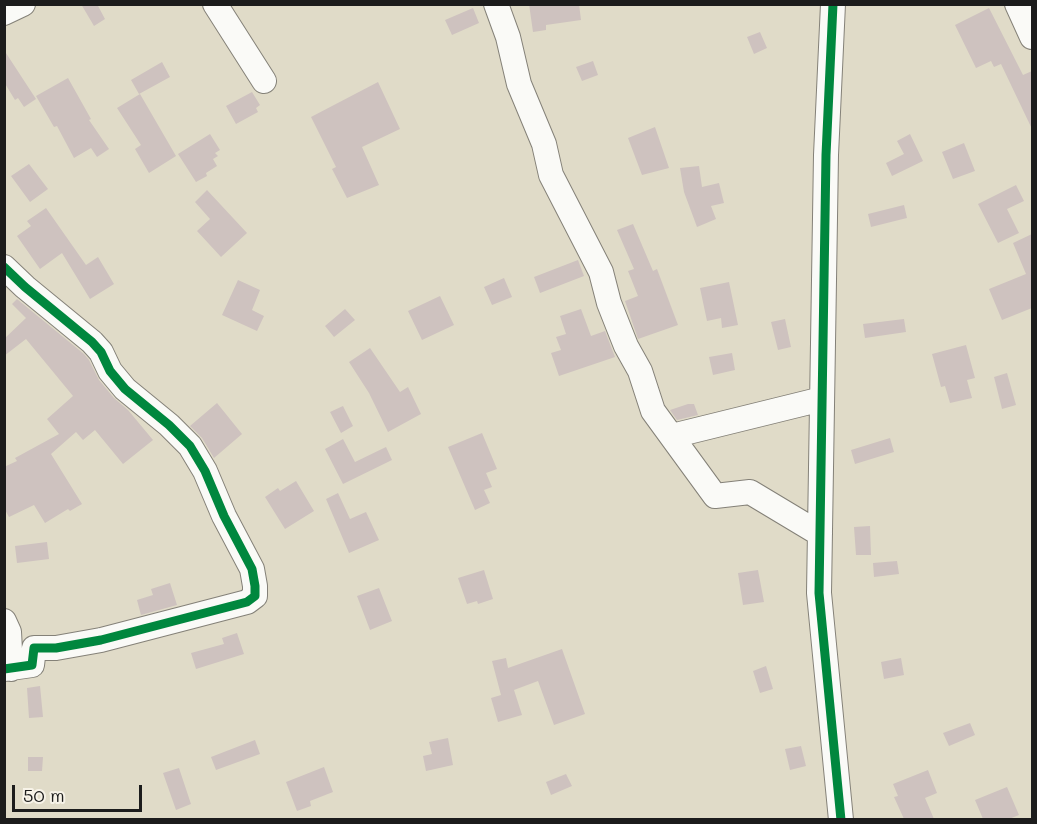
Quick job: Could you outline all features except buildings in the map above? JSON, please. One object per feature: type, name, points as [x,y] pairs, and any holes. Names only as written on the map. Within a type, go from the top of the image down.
[{"type":"street","points":[[215,4],[264,81]]},
{"type":"street","points":[[832,4],[826,155],[819,593],[842,819]]},
{"type":"street","points":[[1017,4],[1032,37]]},
{"type":"street","points":[[494,8],[508,37],[519,84],[544,144],[551,175],[601,272],[609,303],[626,346],[640,371],[653,411],[715,496],[750,492],[820,534]]},
{"type":"street","points":[[4,267],[92,342],[125,389],[169,424],[190,446],[205,471],[252,569],[255,586],[255,596],[247,602],[101,640],[56,648],[34,648],[32,665],[8,669],[9,633],[4,621]]},
{"type":"street","points":[[672,436],[822,399]]},
{"type":"cycle path","points":[[833,4],[826,155],[819,593],[841,820]]},
{"type":"cycle path","points":[[4,267],[92,342],[101,352],[110,371],[125,389],[169,425],[190,446],[205,471],[224,516],[252,569],[255,586],[255,596],[247,602],[101,640],[56,648],[34,648],[32,665],[4,669]]}]
